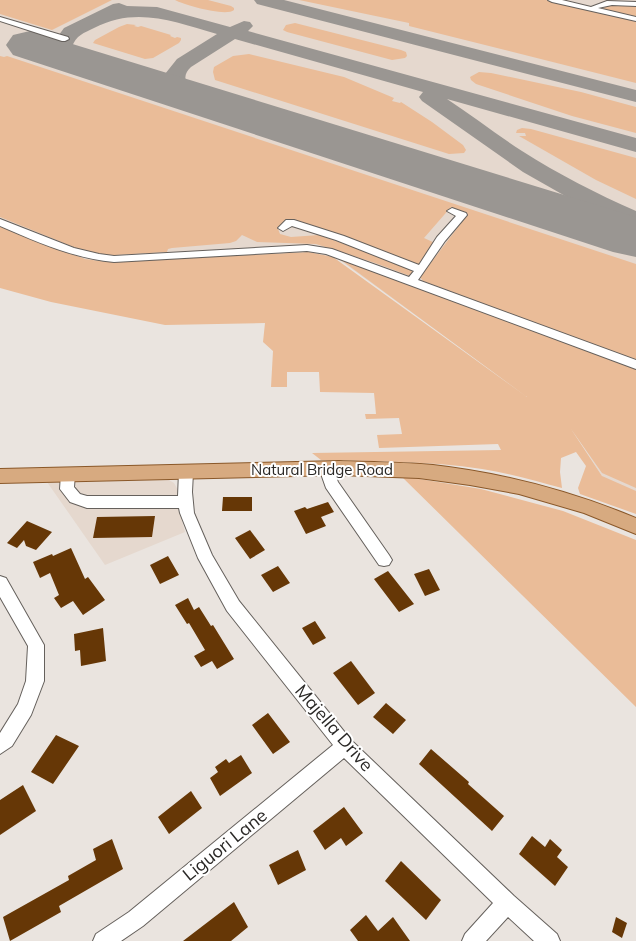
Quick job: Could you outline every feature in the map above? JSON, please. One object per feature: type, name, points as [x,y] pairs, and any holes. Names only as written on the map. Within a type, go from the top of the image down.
[{"type":"main road","name":"Natural Bridge Road","points":[[0,476],[326,468],[396,469],[446,474],[495,482],[562,499],[636,526]]},
{"type":"street","points":[[552,0],[636,19]]},
{"type":"street","points":[[592,9],[596,4],[602,1],[636,4]]},
{"type":"street","points":[[0,20],[65,38]]},
{"type":"street","points":[[412,281],[462,214],[452,211]]},
{"type":"street","points":[[0,222],[79,254],[98,258],[114,259],[307,248],[328,251],[636,365]]},
{"type":"street","points":[[283,228],[290,222],[340,238],[421,270]]},
{"type":"street","points":[[326,468],[331,484],[384,560]]},
{"type":"street","name":"Majella Drive","points":[[186,472],[187,513],[206,558],[233,606],[345,746],[507,903],[550,941]]},
{"type":"street","points":[[68,474],[67,489],[75,498],[87,502],[186,502]]},
{"type":"street","points":[[0,583],[36,645],[35,681],[28,702],[6,740],[0,745]]},
{"type":"street","name":"Liguori Lane","points":[[103,941],[136,918],[345,746]]},
{"type":"street","points":[[472,941],[507,903]]},
{"type":"shaded area","points":[[0,0],[636,0],[636,508],[602,476],[572,429],[334,256],[309,252],[100,264],[77,259],[0,228]]},
{"type":"shaded area","points":[[0,0],[112,0],[52,30],[0,14]]},
{"type":"shaded area","points":[[175,0],[208,0],[231,6],[234,10],[230,12],[214,11],[187,5]]},
{"type":"shaded area","points":[[299,0],[547,0],[636,20],[636,83],[409,26],[409,23]]},
{"type":"shaded area","points":[[599,5],[636,5],[636,17],[603,10],[605,7]]},
{"type":"shaded area","points":[[295,23],[401,50],[406,52],[407,56],[405,58],[392,60],[283,30],[286,25]]},
{"type":"shaded area","points":[[127,24],[136,25],[134,26],[138,27],[141,26],[171,35],[170,36],[175,38],[181,38],[181,40],[179,43],[153,58],[145,59],[93,43],[95,40]]},
{"type":"shaded area","points":[[249,54],[344,77],[394,98],[392,101],[401,102],[432,122],[463,145],[466,150],[464,153],[449,154],[215,80],[213,72],[214,67],[233,56]]},
{"type":"shaded area","points":[[0,56],[7,56],[636,264],[636,361],[423,281],[420,277],[468,214],[451,207],[424,238],[435,243],[419,266],[360,243],[289,219],[278,229],[280,234],[291,237],[319,235],[394,262],[413,271],[410,276],[316,244],[257,242],[242,235],[236,241],[230,243],[172,248],[168,249],[167,252],[100,255],[81,250],[0,217]]},
{"type":"shaded area","points":[[479,72],[491,73],[581,92],[636,107],[636,133],[572,116],[476,84],[470,77]]},
{"type":"shaded area","points":[[522,128],[531,129],[636,158],[636,199],[596,180],[519,136],[526,136],[525,133],[516,133],[517,130]]},
{"type":"shaded area","points":[[0,226],[85,259],[107,262],[309,252],[333,257],[527,397],[341,260],[343,258],[636,369],[636,488],[602,473],[571,429],[602,476],[636,491],[636,514],[580,494],[578,488],[586,466],[576,452],[561,458],[560,472],[562,488],[522,477],[462,466],[402,462],[321,460],[312,453],[501,450],[498,444],[379,448],[377,435],[402,434],[399,418],[366,419],[365,414],[376,414],[374,393],[320,392],[319,372],[287,372],[287,387],[271,387],[273,351],[263,342],[265,323],[165,325],[51,302],[0,288]]},
{"type":"shaded area","points":[[401,476],[481,489],[563,511],[636,540],[636,707]]},
{"type":"shaded area","points":[[167,479],[174,483],[178,490],[180,513],[185,532],[105,565],[47,482]]},
{"type":"building","points":[[223,497],[252,497],[252,511],[222,511]]},
{"type":"building","points":[[328,502],[334,512],[321,517],[326,526],[306,534],[294,511],[305,507],[307,509]]},
{"type":"building","points":[[155,516],[152,537],[93,538],[97,517]]},
{"type":"building","points":[[27,521],[52,532],[36,550],[26,546],[24,540],[17,548],[7,543]]},
{"type":"building","points":[[250,530],[265,550],[250,559],[235,538]]},
{"type":"building","points":[[71,548],[85,579],[88,577],[105,600],[83,615],[73,601],[61,608],[54,598],[59,595],[50,573],[40,578],[33,562],[52,554],[53,556]]},
{"type":"building","points":[[168,556],[179,575],[160,584],[150,565]]},
{"type":"building","points":[[278,566],[290,583],[273,592],[261,575]]},
{"type":"building","points":[[429,569],[440,590],[425,596],[414,574]]},
{"type":"building","points":[[388,571],[414,604],[399,612],[374,579]]},
{"type":"building","points":[[188,598],[194,610],[199,607],[211,626],[213,625],[234,659],[217,669],[212,661],[201,667],[194,656],[205,650],[189,623],[187,624],[175,605]]},
{"type":"building","points":[[315,621],[326,638],[313,645],[302,628]]},
{"type":"building","points":[[103,628],[106,661],[81,666],[80,650],[75,651],[74,634]]},
{"type":"building","points":[[351,661],[375,693],[358,705],[333,673]]},
{"type":"building","points":[[386,703],[406,720],[393,734],[373,717]]},
{"type":"building","points":[[268,713],[290,742],[273,754],[252,725]]},
{"type":"building","points":[[56,735],[79,746],[53,784],[31,772]]},
{"type":"building","points":[[431,749],[469,782],[468,784],[504,816],[492,831],[419,764]]},
{"type":"building","points":[[241,755],[252,773],[220,796],[210,778],[218,772],[215,767],[226,759],[229,763]]},
{"type":"building","points":[[23,785],[36,811],[0,835],[0,800]]},
{"type":"building","points":[[191,791],[202,808],[169,834],[158,817]]},
{"type":"building","points":[[344,807],[363,833],[346,846],[341,838],[325,850],[313,831]]},
{"type":"building","points":[[532,836],[545,847],[550,839],[562,850],[557,857],[568,867],[555,886],[519,854]]},
{"type":"building","points":[[112,839],[123,869],[59,906],[61,912],[10,941],[3,917],[69,880],[68,876],[96,860],[93,849]]},
{"type":"building","points":[[298,850],[306,870],[278,885],[269,865]]},
{"type":"building","points":[[401,861],[441,900],[426,920],[385,881]]},
{"type":"building","points":[[234,902],[248,927],[231,941],[183,941]]},
{"type":"building","points":[[366,915],[378,931],[393,917],[410,941],[358,941],[350,930]]},
{"type":"building","points":[[616,917],[627,923],[622,938],[612,932]]},
{"type":"taxiway","points":[[263,0],[636,96]]},
{"type":"taxiway","points":[[99,18],[119,8]]},
{"type":"taxiway","points":[[99,18],[128,11],[157,12],[233,33]]},
{"type":"taxiway","points":[[73,58],[62,48],[65,39],[71,32],[99,18]]},
{"type":"taxiway","points":[[233,33],[244,26]]},
{"type":"taxiway","points":[[196,97],[176,83],[175,74],[184,63],[233,33]]},
{"type":"taxiway","points":[[233,33],[636,145]]},
{"type":"taxiway","points":[[429,97],[447,108],[499,146],[548,177],[636,220]]},
{"type":"runway","points":[[30,45],[636,238]]}]
